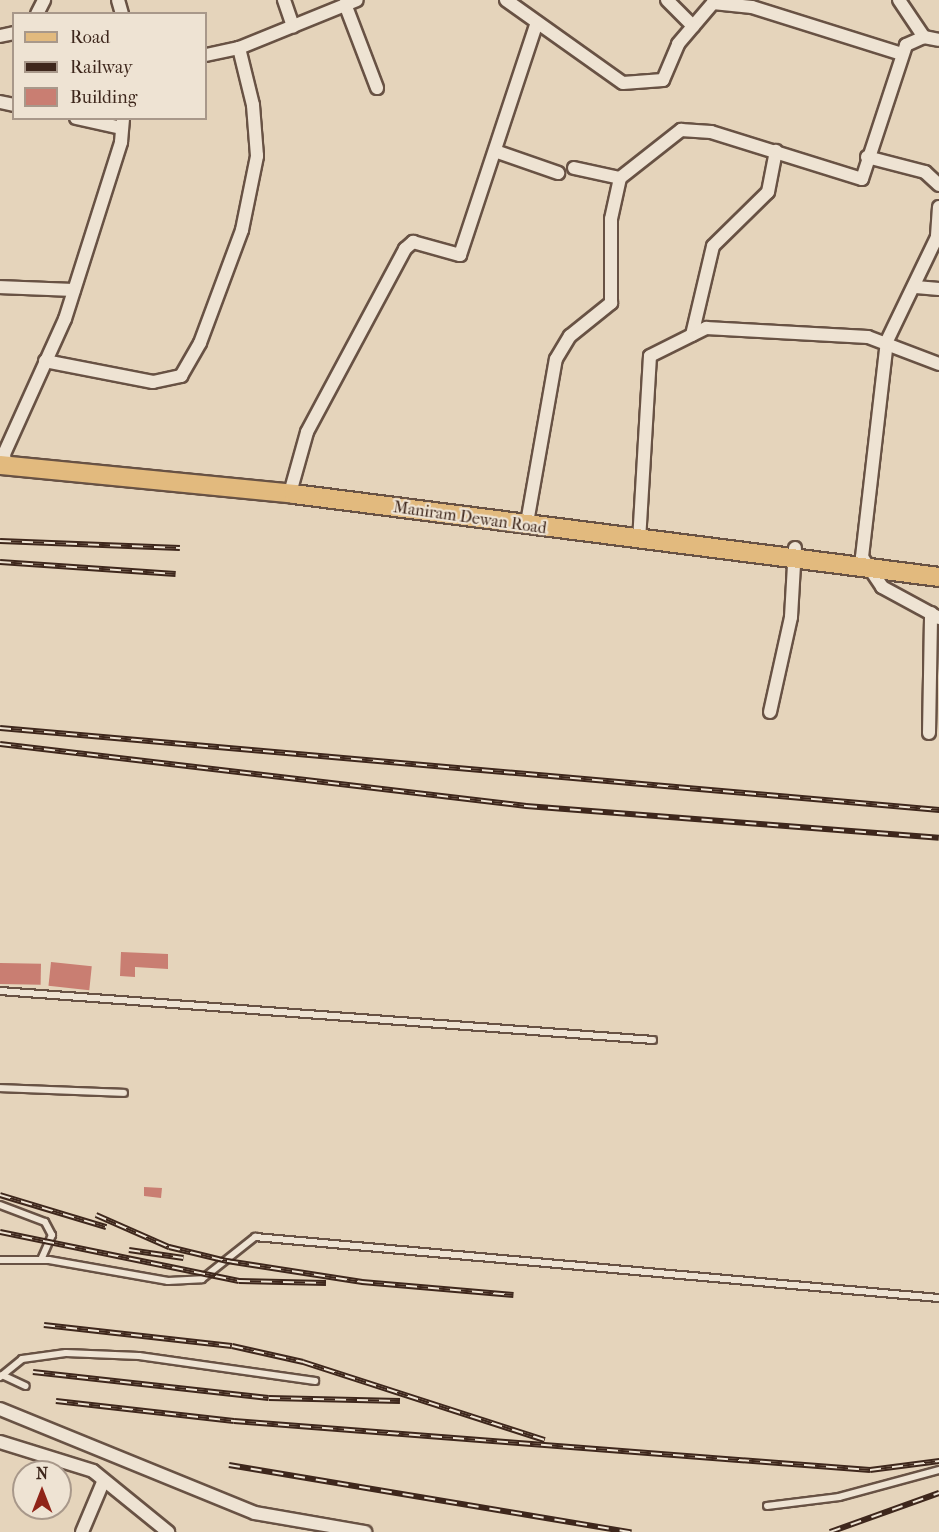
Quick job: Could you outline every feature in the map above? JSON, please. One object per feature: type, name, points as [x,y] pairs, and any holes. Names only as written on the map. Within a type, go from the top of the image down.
[{"type":"main road","name":"Maniram Dewan Road","points":[[2,460],[292,488],[639,535],[794,553],[866,563],[939,577]]},
{"type":"main road","name":"Maniram Dewan Road","points":[[384,500],[528,517],[639,535]]},
{"type":"main road","name":"Maniram Dewan Road","points":[[866,563],[939,566]]},
{"type":"street","points":[[284,0],[293,26]]},
{"type":"street","points":[[506,0],[623,83],[663,80],[678,44],[713,3],[752,6],[902,54]]},
{"type":"street","points":[[668,0],[693,26]]},
{"type":"street","points":[[898,0],[924,37]]},
{"type":"street","points":[[207,55],[239,48],[351,2],[377,88]]},
{"type":"street","points":[[292,488],[307,432],[405,249],[413,242],[460,255],[537,22]]},
{"type":"street","points":[[528,517],[556,359],[570,336],[611,303],[611,219],[620,178],[681,130],[711,132],[862,179],[867,157],[906,45],[924,37],[939,40]]},
{"type":"street","points":[[45,361],[153,382],[181,376],[200,343],[242,230],[257,156],[253,105],[239,48]]},
{"type":"street","points":[[2,460],[74,290],[122,123],[94,120]]},
{"type":"street","points":[[495,151],[558,173]]},
{"type":"street","points":[[692,335],[713,246],[768,192],[776,151]]},
{"type":"street","points":[[867,157],[925,172],[939,185]]},
{"type":"street","points":[[574,168],[620,178]]},
{"type":"street","points":[[929,733],[935,615],[882,587],[866,563],[888,341],[916,287],[937,237],[939,207]]},
{"type":"street","points":[[0,286],[74,290]]},
{"type":"street","points":[[916,287],[939,290]]},
{"type":"street","points":[[639,535],[650,356],[706,328],[811,331],[888,341],[939,364]]},
{"type":"street","points":[[770,712],[790,617],[794,553]]},
{"type":"street","points":[[0,1409],[255,1513],[365,1532]]},
{"type":"street","points":[[0,1442],[104,1480],[168,1532]]},
{"type":"street","points":[[82,1532],[104,1480]]},
{"type":"lane","points":[[0,991],[653,1040]]},
{"type":"lane","points":[[0,1088],[124,1093]]},
{"type":"lane","points":[[0,1205],[45,1222],[52,1235],[41,1260]]},
{"type":"lane","points":[[0,1260],[41,1260],[168,1281],[202,1279],[255,1237],[939,1298]]},
{"type":"lane","points":[[26,1386],[1,1376],[22,1359],[66,1353],[139,1356],[315,1381]]},
{"type":"lane","points":[[766,1506],[839,1497],[939,1470]]},
{"type":"building","points":[[121,952],[168,954],[168,969],[135,967],[135,977],[120,976]]},
{"type":"building","points":[[51,962],[92,966],[89,990],[48,986]]},
{"type":"building","points":[[0,963],[41,964],[41,985],[0,984]]},
{"type":"building","points":[[144,1187],[162,1188],[161,1198],[144,1196]]},
{"type":"railway","points":[[0,541],[180,548]]},
{"type":"railway","points":[[0,562],[176,574]]},
{"type":"railway","points":[[0,728],[939,810]]},
{"type":"railway","points":[[0,744],[526,806],[939,838]]},
{"type":"railway","points":[[0,1195],[106,1227]]},
{"type":"railway","points":[[96,1215],[169,1247],[227,1261],[362,1282],[513,1295]]},
{"type":"railway","points":[[0,1232],[239,1281],[326,1283]]},
{"type":"railway","points":[[129,1250],[183,1258]]},
{"type":"railway","points":[[44,1325],[232,1346],[303,1362],[545,1440]]},
{"type":"railway","points":[[33,1372],[269,1398],[400,1401]]},
{"type":"railway","points":[[56,1401],[234,1421],[870,1470],[939,1461]]},
{"type":"railway","points":[[229,1465],[631,1532]]},
{"type":"railway","points":[[830,1532],[939,1493]]}]
